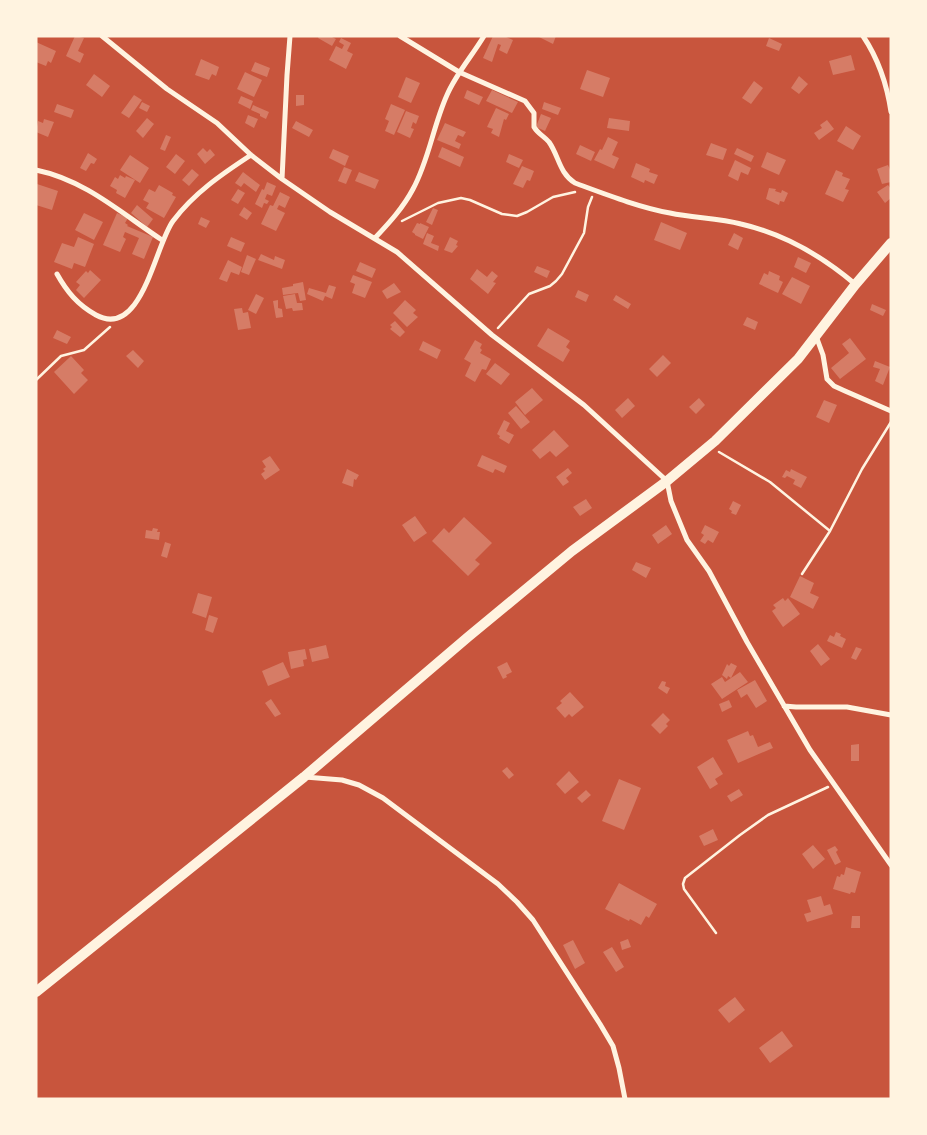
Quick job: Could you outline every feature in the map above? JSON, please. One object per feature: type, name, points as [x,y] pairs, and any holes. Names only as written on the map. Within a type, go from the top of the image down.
[{"type":"main road","points":[[36,992],[304,777],[572,551],[668,481],[708,447],[798,359],[855,285],[891,243]]},
{"type":"street","points":[[102,36],[167,89],[217,123],[251,155],[282,179],[330,212],[397,252],[492,335],[584,406],[668,481],[671,501],[687,540],[709,571],[747,642],[810,750],[891,865]]},
{"type":"street","points":[[282,179],[290,36]]},
{"type":"street","points":[[400,36],[459,72],[525,101],[534,112],[534,128],[549,143],[567,178],[575,183],[668,213],[741,224],[769,232],[809,250],[837,269],[855,285]]},
{"type":"street","points":[[375,238],[402,208],[413,190],[426,158],[446,95],[459,72],[484,36]]},
{"type":"street","points":[[863,36],[884,75],[891,112]]},
{"type":"street","points":[[58,274],[72,297],[89,310],[98,316],[110,320],[120,318],[136,302],[171,223],[198,193],[217,177],[251,155]]},
{"type":"street","points":[[36,170],[68,179],[84,187],[162,240]]},
{"type":"street","points":[[816,336],[823,355],[827,379],[840,388],[891,411]]},
{"type":"street","points":[[784,706],[847,707],[891,715]]},
{"type":"street","points":[[304,777],[342,780],[359,785],[383,798],[498,884],[517,902],[544,936],[613,1046],[625,1099]]},
{"type":"path","points":[[386,226],[402,221],[438,203],[453,199],[470,200],[502,214],[517,216],[553,197],[594,190],[588,207],[584,233],[562,274],[550,286],[529,294],[492,335]]},
{"type":"path","points":[[36,380],[61,356],[84,350],[92,345],[120,318]]},
{"type":"path","points":[[802,574],[830,531],[862,469],[891,422]]},
{"type":"path","points":[[708,447],[743,464],[770,482],[830,531]]},
{"type":"path","points":[[716,933],[684,889],[685,878],[768,815],[833,784]]},
{"type":"building","points":[[75,36],[84,38],[78,51],[84,54],[80,63],[66,56]]},
{"type":"building","points":[[319,36],[330,36],[336,39],[332,46],[318,38]]},
{"type":"building","points":[[493,36],[504,36],[513,40],[507,54],[499,50],[501,45],[498,44],[492,62],[483,58]]},
{"type":"building","points":[[537,36],[556,36],[553,44]]},
{"type":"building","points":[[341,38],[351,43],[347,51],[353,54],[346,69],[329,60],[336,46],[342,49],[344,45],[339,42]]},
{"type":"building","points":[[769,38],[782,44],[779,51],[766,46]]},
{"type":"building","points":[[36,42],[56,51],[51,63],[48,61],[46,66],[36,62]]},
{"type":"building","points":[[851,55],[855,70],[833,75],[829,61]]},
{"type":"building","points":[[201,59],[219,67],[216,76],[212,74],[209,80],[195,75]]},
{"type":"building","points":[[255,62],[270,68],[267,77],[251,71]]},
{"type":"building","points":[[587,70],[610,78],[603,97],[580,89]]},
{"type":"building","points":[[245,72],[262,80],[254,97],[237,89]]},
{"type":"building","points":[[94,74],[110,86],[102,97],[86,85]]},
{"type":"building","points":[[799,76],[808,84],[799,94],[791,88]]},
{"type":"building","points":[[406,77],[420,83],[411,103],[398,97]]},
{"type":"building","points":[[754,81],[763,88],[751,104],[742,98]]},
{"type":"building","points":[[467,90],[483,97],[479,105],[464,98]]},
{"type":"building","points":[[492,90],[518,102],[512,113],[486,101]]},
{"type":"building","points":[[134,95],[142,100],[129,118],[121,113]]},
{"type":"building","points":[[296,95],[304,95],[304,105],[296,106]]},
{"type":"building","points":[[241,96],[253,101],[250,109],[238,103]]},
{"type":"building","points":[[142,102],[150,106],[147,112],[139,108]]},
{"type":"building","points":[[544,102],[561,108],[558,115],[542,109]]},
{"type":"building","points":[[57,104],[74,110],[71,118],[54,112]]},
{"type":"building","points":[[391,104],[405,110],[394,135],[385,131],[389,121],[385,119]]},
{"type":"building","points":[[253,105],[269,112],[266,119],[251,110]]},
{"type":"building","points":[[496,108],[509,114],[506,120],[504,119],[499,137],[491,133],[493,129],[487,127]]},
{"type":"building","points":[[406,111],[419,116],[416,124],[413,122],[411,128],[414,129],[410,138],[397,132]]},
{"type":"building","points":[[541,114],[551,118],[545,131],[536,127]]},
{"type":"building","points":[[248,115],[258,119],[254,128],[245,123]]},
{"type":"building","points":[[147,118],[154,124],[143,138],[136,131]]},
{"type":"building","points":[[609,118],[630,121],[629,131],[607,128]]},
{"type":"building","points":[[44,119],[54,122],[48,137],[36,132],[38,121],[43,123]]},
{"type":"building","points":[[827,120],[834,129],[819,140],[814,133],[822,128],[820,125]]},
{"type":"building","points":[[296,121],[313,130],[309,137],[292,128]]},
{"type":"building","points":[[445,123],[466,132],[463,137],[458,135],[455,141],[461,144],[459,149],[437,140]]},
{"type":"building","points":[[846,126],[861,136],[853,150],[837,141]]},
{"type":"building","points":[[166,135],[171,137],[165,151],[160,149]]},
{"type":"building","points":[[608,137],[618,142],[612,155],[619,158],[614,169],[594,160],[600,149],[602,150]]},
{"type":"building","points":[[711,143],[727,149],[723,160],[706,155]]},
{"type":"building","points":[[580,145],[595,152],[591,161],[576,154]]},
{"type":"building","points":[[442,147],[464,157],[460,167],[438,157]]},
{"type":"building","points":[[203,148],[207,152],[210,149],[215,155],[205,164],[197,154]]},
{"type":"building","points":[[737,148],[754,156],[751,162],[734,154]]},
{"type":"building","points":[[333,149],[349,156],[345,166],[329,158]]},
{"type":"building","points":[[767,152],[786,160],[779,175],[761,167]]},
{"type":"building","points":[[88,153],[97,159],[94,164],[91,163],[86,171],[80,168]]},
{"type":"building","points":[[176,154],[185,161],[175,174],[166,167]]},
{"type":"building","points":[[509,154],[523,160],[519,168],[506,162]]},
{"type":"building","points":[[130,155],[149,168],[140,183],[120,170]]},
{"type":"building","points":[[735,160],[751,168],[748,175],[741,172],[738,181],[728,176]]},
{"type":"building","points":[[636,163],[650,169],[649,172],[658,175],[654,184],[645,180],[644,183],[631,177]]},
{"type":"building","points":[[888,165],[891,172],[891,182],[882,184],[877,169]]},
{"type":"building","points":[[522,166],[534,171],[530,181],[527,180],[523,188],[513,184]]},
{"type":"building","points":[[344,167],[352,170],[346,184],[338,181]]},
{"type":"building","points":[[192,169],[199,175],[189,186],[182,180]]},
{"type":"building","points":[[836,170],[843,173],[842,176],[850,179],[845,189],[849,190],[843,202],[825,194]]},
{"type":"building","points":[[243,172],[260,185],[256,192],[244,183],[241,187],[235,183]]},
{"type":"building","points":[[359,172],[379,180],[375,189],[355,181]]},
{"type":"building","points":[[120,175],[135,180],[125,198],[116,193],[117,190],[110,186],[115,177],[118,179]]},
{"type":"building","points":[[267,182],[276,186],[272,196],[267,194],[265,199],[269,201],[267,204],[264,203],[262,208],[255,204]]},
{"type":"building","points":[[37,184],[58,191],[52,210],[36,205]]},
{"type":"building","points":[[159,185],[173,193],[172,195],[176,197],[164,218],[146,208],[149,203],[143,200],[149,189],[155,192]]},
{"type":"building","points":[[888,185],[891,189],[891,198],[885,203],[877,192]]},
{"type":"building","points":[[769,188],[776,189],[775,191],[781,193],[782,190],[788,193],[784,202],[780,201],[779,205],[766,199]]},
{"type":"building","points":[[238,189],[245,193],[238,204],[231,200]]},
{"type":"building","points":[[280,192],[290,197],[285,208],[279,205],[277,209],[285,213],[276,231],[261,224],[270,205],[273,206]]},
{"type":"building","points":[[137,205],[153,219],[147,227],[131,213]]},
{"type":"building","points":[[244,207],[252,213],[247,220],[239,215]]},
{"type":"building","points":[[433,208],[438,210],[432,225],[426,222]]},
{"type":"building","points":[[84,213],[103,222],[94,240],[75,230]]},
{"type":"building","points":[[117,213],[128,218],[125,223],[127,226],[153,237],[144,259],[132,254],[139,238],[125,232],[123,237],[126,239],[120,252],[103,245]]},
{"type":"building","points":[[201,217],[210,221],[206,228],[198,224]]},
{"type":"building","points":[[661,222],[687,233],[680,250],[654,240]]},
{"type":"building","points":[[417,223],[429,227],[423,239],[412,232]]},
{"type":"building","points":[[427,233],[434,236],[431,243],[439,246],[438,251],[423,244]]},
{"type":"building","points":[[734,233],[743,238],[738,250],[728,245]]},
{"type":"building","points":[[78,237],[94,244],[85,267],[74,263],[72,269],[54,262],[62,243],[74,247]]},
{"type":"building","points":[[231,237],[245,243],[241,252],[227,246]]},
{"type":"building","points":[[450,237],[458,241],[456,245],[458,246],[452,253],[444,250]]},
{"type":"building","points":[[261,254],[274,260],[275,256],[285,260],[282,269],[258,260]]},
{"type":"building","points":[[247,255],[256,259],[249,275],[241,272]]},
{"type":"building","points":[[798,257],[811,263],[806,273],[794,267]]},
{"type":"building","points":[[228,260],[242,267],[239,275],[231,272],[227,282],[219,279]]},
{"type":"building","points":[[360,262],[376,269],[372,278],[356,271]]},
{"type":"building","points":[[537,266],[550,271],[547,278],[534,272]]},
{"type":"building","points":[[477,269],[487,277],[492,271],[498,276],[493,282],[496,283],[488,294],[470,279]]},
{"type":"building","points":[[90,270],[101,280],[84,298],[76,290],[80,285],[76,282],[86,271],[88,273]]},
{"type":"building","points":[[769,271],[780,276],[779,280],[783,282],[778,293],[759,284],[764,273],[768,275]]},
{"type":"building","points":[[353,275],[372,282],[365,298],[352,293],[355,284],[350,282]]},
{"type":"building","points":[[792,277],[810,286],[801,304],[782,294]]},
{"type":"building","points":[[303,282],[306,300],[300,301],[298,293],[283,295],[282,288]]},
{"type":"building","points":[[394,283],[401,292],[387,299],[382,291]]},
{"type":"building","points":[[329,285],[336,287],[332,299],[325,296],[323,301],[307,294],[309,288],[326,293]]},
{"type":"building","points":[[578,290],[589,295],[586,302],[575,297]]},
{"type":"building","points":[[256,294],[264,298],[256,314],[248,310]]},
{"type":"building","points":[[295,294],[297,303],[302,303],[303,310],[293,311],[292,308],[286,309],[283,296]]},
{"type":"building","points":[[616,295],[631,304],[628,309],[613,300]]},
{"type":"building","points":[[278,300],[278,308],[282,309],[283,317],[276,318],[273,301]]},
{"type":"building","points":[[405,300],[416,310],[413,313],[418,317],[407,327],[393,313]]},
{"type":"building","points":[[872,304],[886,310],[883,316],[870,310]]},
{"type":"building","points":[[242,308],[243,313],[248,312],[251,328],[238,330],[234,309]]},
{"type":"building","points":[[747,317],[758,322],[755,330],[743,325]]},
{"type":"building","points":[[395,321],[405,332],[400,337],[390,329],[392,327],[390,325]]},
{"type":"building","points":[[548,328],[570,341],[566,347],[570,350],[563,362],[537,346]]},
{"type":"building","points":[[57,330],[71,337],[67,344],[53,338]]},
{"type":"building","points":[[850,338],[866,359],[840,379],[831,368],[849,353],[842,344]]},
{"type":"building","points":[[475,340],[482,344],[480,353],[491,359],[486,370],[482,369],[475,382],[465,376],[471,363],[464,359]]},
{"type":"building","points":[[423,341],[441,350],[437,359],[419,350]]},
{"type":"building","points":[[133,350],[144,361],[138,368],[126,356]]},
{"type":"building","points":[[663,355],[671,363],[657,377],[649,369]]},
{"type":"building","points":[[71,356],[84,370],[81,373],[88,380],[74,394],[54,372]]},
{"type":"building","points":[[875,361],[890,367],[883,385],[875,381],[880,369],[873,367]]},
{"type":"building","points":[[495,363],[510,374],[501,385],[486,374]]},
{"type":"building","points":[[532,388],[543,400],[525,415],[515,402]]},
{"type":"building","points":[[628,398],[635,406],[622,418],[615,410]]},
{"type":"building","points":[[699,398],[705,405],[696,414],[689,407]]},
{"type":"building","points":[[824,400],[837,405],[829,423],[816,417]]},
{"type":"building","points":[[516,406],[530,422],[521,429],[508,413]]},
{"type":"building","points":[[504,420],[510,423],[506,431],[514,435],[509,444],[499,438],[500,436],[497,434]]},
{"type":"building","points":[[554,430],[569,446],[556,457],[550,451],[540,459],[532,450]]},
{"type":"building","points":[[482,455],[507,466],[504,473],[495,469],[493,473],[477,466]]},
{"type":"building","points":[[270,456],[280,470],[265,480],[261,474],[265,471],[263,469],[266,467],[262,461]]},
{"type":"building","points":[[568,468],[572,473],[566,478],[569,482],[563,486],[556,477]]},
{"type":"building","points":[[347,469],[359,475],[356,480],[354,479],[353,487],[342,483]]},
{"type":"building","points":[[791,469],[807,477],[801,488],[793,484],[795,480],[787,476],[785,478],[782,477],[786,470],[790,472]]},
{"type":"building","points":[[586,499],[592,508],[580,516],[573,507]]},
{"type":"building","points":[[733,501],[741,505],[736,515],[731,513],[732,511],[729,509]]},
{"type":"building","points":[[415,516],[427,533],[414,542],[402,525]]},
{"type":"building","points":[[464,517],[492,543],[475,560],[480,564],[468,576],[432,541],[444,528],[449,533]]},
{"type":"building","points":[[666,525],[672,534],[658,544],[652,535]]},
{"type":"building","points":[[705,525],[719,532],[713,543],[708,540],[705,544],[700,541],[704,535],[701,533]]},
{"type":"building","points":[[153,528],[158,529],[157,532],[160,532],[159,540],[145,538],[146,530],[152,531]]},
{"type":"building","points":[[165,542],[171,544],[167,558],[161,556]]},
{"type":"building","points":[[636,562],[651,568],[646,578],[632,570]]},
{"type":"building","points":[[800,576],[814,583],[810,593],[819,597],[813,609],[790,597]]},
{"type":"building","points":[[198,593],[212,597],[206,618],[192,613]]},
{"type":"building","points":[[783,598],[785,601],[788,598],[800,614],[783,627],[772,611],[776,608],[773,605]]},
{"type":"building","points":[[209,615],[218,618],[213,633],[205,630]]},
{"type":"building","points":[[836,632],[846,639],[842,648],[827,641],[830,635],[834,637]]},
{"type":"building","points":[[818,644],[830,659],[821,666],[810,651]]},
{"type":"building","points":[[326,645],[329,658],[312,662],[309,649]]},
{"type":"building","points":[[856,647],[862,649],[856,660],[851,658]]},
{"type":"building","points":[[305,649],[307,659],[303,660],[304,666],[291,669],[288,652]]},
{"type":"building","points":[[283,662],[290,677],[268,686],[262,671]]},
{"type":"building","points":[[507,662],[512,672],[503,679],[497,667]]},
{"type":"building","points":[[731,663],[737,666],[731,678],[728,676],[727,679],[722,675],[727,664],[729,666]]},
{"type":"building","points":[[740,672],[748,682],[722,699],[711,684],[722,677],[725,682]]},
{"type":"building","points":[[755,680],[767,701],[756,708],[747,694],[741,698],[737,690]]},
{"type":"building","points":[[662,681],[666,682],[665,686],[670,688],[667,694],[658,688]]},
{"type":"building","points":[[570,692],[584,707],[572,717],[569,714],[565,718],[556,708],[562,703],[560,701]]},
{"type":"building","points":[[271,699],[281,714],[275,717],[265,703]]},
{"type":"building","points":[[729,700],[732,707],[722,712],[719,704]]},
{"type":"building","points":[[663,713],[670,720],[666,724],[668,726],[660,734],[651,725]]},
{"type":"building","points":[[748,731],[750,736],[753,735],[758,747],[770,742],[773,748],[738,763],[727,740]]},
{"type":"building","points":[[859,744],[859,761],[851,761],[851,745]]},
{"type":"building","points":[[713,757],[723,774],[715,779],[718,784],[710,789],[697,767]]},
{"type":"building","points":[[507,767],[514,775],[509,779],[502,771]]},
{"type":"building","points":[[569,771],[579,782],[565,794],[556,784]]},
{"type":"building","points":[[619,779],[641,788],[624,830],[602,821]]},
{"type":"building","points":[[739,789],[743,795],[731,802],[727,796]]},
{"type":"building","points":[[586,790],[591,795],[582,803],[577,798]]},
{"type":"building","points":[[713,829],[718,840],[704,846],[699,836]]},
{"type":"building","points":[[813,845],[825,859],[813,869],[802,854]]},
{"type":"building","points":[[835,846],[841,862],[835,865],[827,850]]},
{"type":"building","points":[[846,867],[861,872],[855,893],[851,892],[850,894],[833,889],[837,876],[844,875]]},
{"type":"building","points":[[619,883],[657,904],[649,918],[646,916],[641,925],[605,909]]},
{"type":"building","points":[[821,896],[824,906],[830,904],[833,914],[807,922],[804,914],[811,912],[807,900]]},
{"type":"building","points":[[852,916],[860,916],[860,928],[851,928]]},
{"type":"building","points":[[628,939],[631,947],[622,950],[620,942]]},
{"type":"building","points":[[573,940],[585,963],[575,969],[563,945]]},
{"type":"building","points":[[612,947],[624,967],[616,972],[603,952]]},
{"type":"building","points":[[735,997],[745,1010],[729,1023],[718,1010]]},
{"type":"building","points":[[782,1031],[793,1046],[770,1063],[759,1048]]}]
